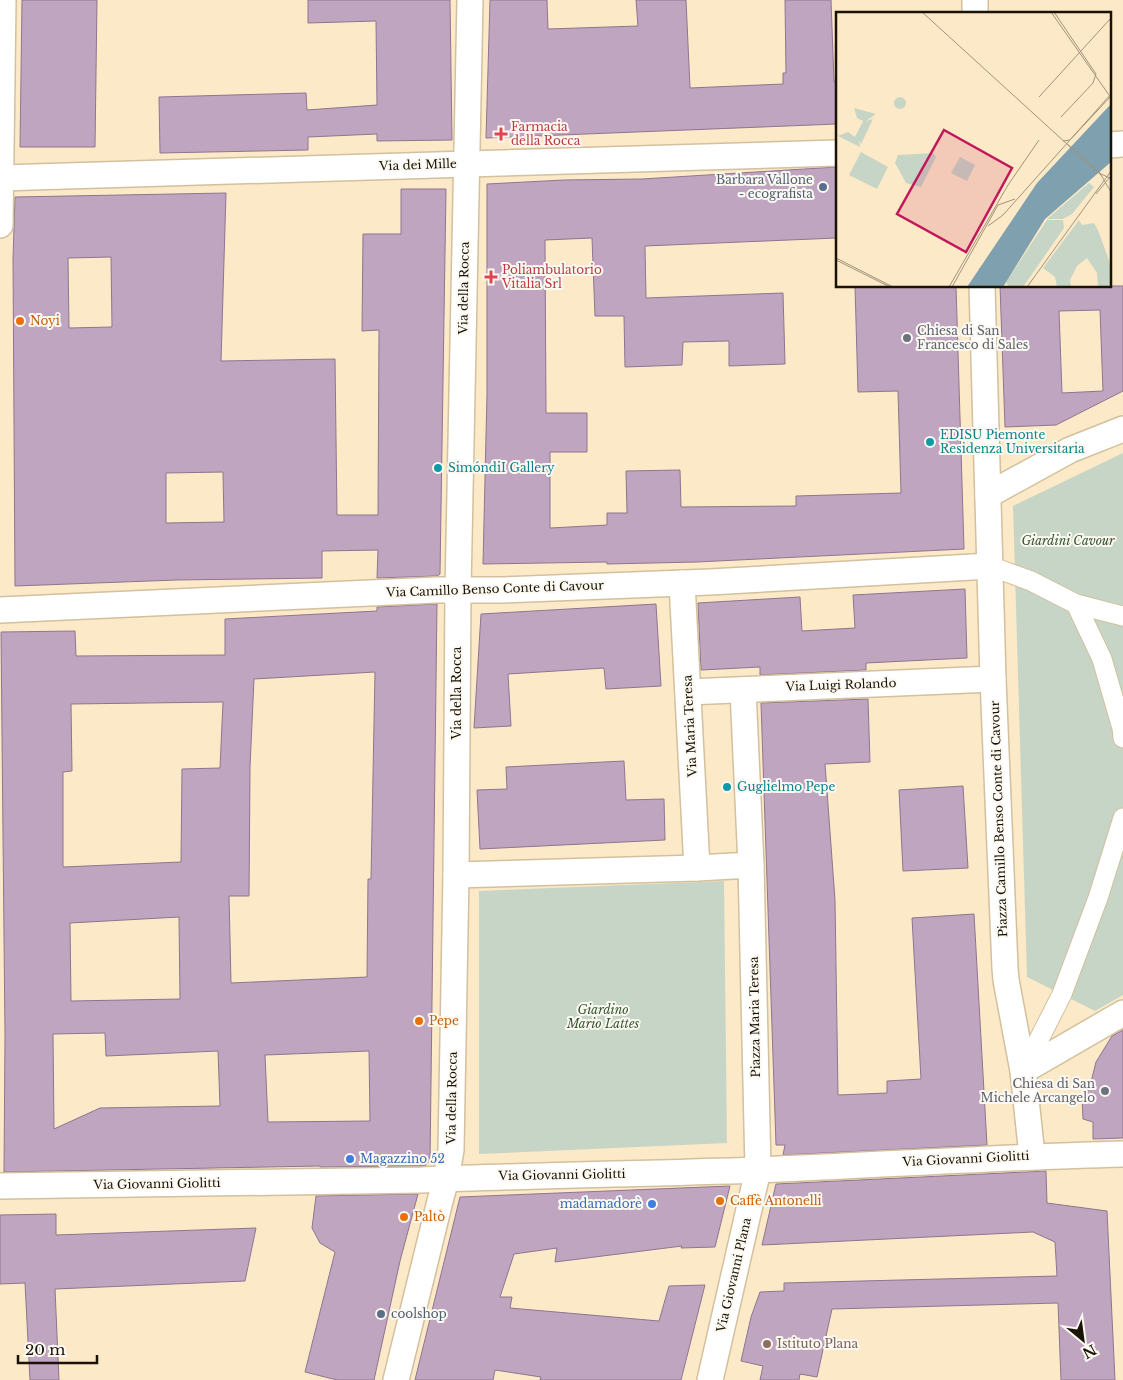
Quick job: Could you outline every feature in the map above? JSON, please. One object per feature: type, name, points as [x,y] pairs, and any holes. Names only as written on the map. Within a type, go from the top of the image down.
[{"type":"street","points":[[0,224],[3,0]]},
{"type":"street","name":"Via della Rocca","points":[[396,1380],[446,1179],[451,1150],[456,875],[458,590],[470,0]]},
{"type":"street","points":[[1110,145],[1123,144]]},
{"type":"street","name":"Via dei Mille","points":[[0,178],[836,153]]},
{"type":"street","name":"Piazza Camillo Benso Conte di Cavour","points":[[982,288],[993,679],[1006,980],[1024,1071],[1032,1156]]},
{"type":"street","points":[[988,495],[1070,450],[1123,429]]},
{"type":"street","points":[[990,566],[1031,581],[1076,604],[1123,616]]},
{"type":"street","name":"Via Camillo Benso Conte di Cavour","points":[[0,610],[458,590],[682,583],[990,566]]},
{"type":"street","name":"Via Maria Teresa","points":[[682,583],[698,868]]},
{"type":"street","points":[[1076,604],[1102,659],[1122,728],[1123,738]]},
{"type":"street","name":"Via Luigi Rolando","points":[[688,692],[993,679]]},
{"type":"street","name":"Piazza Maria Teresa","points":[[743,690],[751,865],[758,1170]]},
{"type":"street","points":[[1024,1071],[1062,994],[1098,898],[1123,818]]},
{"type":"street","points":[[456,875],[751,865]]},
{"type":"street","points":[[1024,1071],[1123,1013]]},
{"type":"street","name":"Via Giovanni Giolitti","points":[[0,1186],[446,1179],[758,1170],[1032,1156],[1123,1154]]},
{"type":"street","name":"Via Giovanni Plana","points":[[710,1380],[758,1170]]},
{"type":"green space","name":"Giardini Cavour","points":[[1123,453],[1123,995],[1095,1011],[1027,977],[1013,506]]},
{"type":"green space","name":"Giardino Mario Lattes","points":[[724,881],[727,1143],[479,1154],[479,891]]},
{"type":"building","points":[[22,0],[97,0],[95,147],[20,147]]},
{"type":"building","points":[[308,0],[450,0],[452,140],[377,141],[377,134],[308,137],[308,150],[160,153],[159,97],[306,93],[307,110],[377,105],[376,21],[308,23]]},
{"type":"building","points":[[490,0],[547,0],[548,29],[638,26],[636,0],[686,0],[690,88],[783,84],[783,73],[786,73],[785,0],[831,0],[834,82],[836,82],[836,124],[486,138]]},
{"type":"building","points":[[836,167],[836,238],[645,246],[646,298],[783,293],[785,364],[729,366],[729,341],[683,342],[682,365],[625,367],[624,316],[595,316],[592,238],[545,240],[546,413],[587,413],[587,452],[550,452],[550,528],[607,525],[607,513],[627,513],[626,471],[680,470],[681,507],[796,506],[796,496],[901,493],[898,391],[858,392],[855,288],[956,288],[964,549],[697,562],[483,564],[487,393],[487,184],[564,180],[642,179]]},
{"type":"building","points":[[401,189],[446,189],[440,574],[437,576],[377,578],[378,550],[322,551],[322,578],[177,580],[15,586],[13,259],[15,197],[226,193],[221,361],[335,359],[337,515],[378,515],[379,330],[362,331],[363,234],[401,234]],"holes":[[[111,257],[112,327],[69,328],[68,258]],[[223,472],[224,522],[166,523],[166,473]]]},
{"type":"building","points":[[1110,286],[1123,286],[1123,391],[1056,425],[1005,427],[1000,288],[1110,288]],"holes":[[[1100,310],[1103,391],[1062,393],[1059,311]]]},
{"type":"building","points":[[965,589],[967,658],[866,663],[866,670],[760,675],[760,667],[701,670],[698,603],[800,597],[802,631],[855,628],[853,595]]},
{"type":"building","points":[[437,604],[430,1162],[422,1166],[4,1172],[5,1035],[1,632],[75,631],[76,656],[225,655],[225,619],[377,611],[377,607]],"holes":[[[375,672],[371,879],[368,879],[367,977],[231,983],[229,896],[249,896],[250,767],[254,679]],[[223,702],[220,768],[182,769],[181,862],[63,867],[63,772],[72,771],[71,704]],[[179,917],[180,999],[71,1001],[70,923]],[[105,1033],[106,1056],[218,1051],[220,1106],[100,1108],[54,1129],[53,1034]],[[369,1051],[370,1121],[268,1122],[265,1055]]]},
{"type":"building","points":[[656,604],[661,686],[606,689],[604,668],[508,674],[511,726],[474,728],[481,614]]},
{"type":"building","points":[[868,699],[870,762],[825,764],[835,900],[838,1095],[887,1093],[887,1081],[921,1079],[912,918],[974,914],[987,1145],[783,1155],[785,1145],[776,1145],[761,703]]},
{"type":"building","points":[[624,761],[626,800],[664,799],[665,840],[480,849],[477,790],[507,789],[506,767]]},
{"type":"building","points":[[963,786],[968,868],[903,871],[899,790]]},
{"type":"building","name":"Chiesa di San Michele Arcangelo","points":[[1123,1030],[1123,1138],[1093,1139],[1093,1122],[1083,1119],[1082,1098],[1085,1098],[1085,1091],[1089,1090],[1096,1062],[1112,1036]]},
{"type":"building","points":[[1046,1171],[1047,1203],[1107,1211],[1115,1380],[1061,1380],[1058,1303],[832,1309],[817,1377],[800,1374],[799,1380],[760,1380],[763,1366],[741,1361],[751,1317],[760,1292],[784,1291],[784,1283],[1057,1276],[1055,1242],[1033,1232],[762,1245],[776,1184]]},
{"type":"building","points":[[730,1186],[715,1247],[681,1248],[682,1246],[555,1262],[557,1248],[514,1254],[500,1297],[512,1297],[510,1308],[659,1321],[669,1286],[705,1285],[681,1380],[540,1380],[541,1377],[495,1370],[493,1380],[415,1380],[460,1197]]},
{"type":"building","points":[[418,1194],[400,1261],[374,1380],[337,1380],[305,1372],[335,1252],[320,1243],[312,1228],[316,1196]]},
{"type":"building","points":[[56,1214],[56,1235],[256,1228],[245,1281],[55,1289],[59,1380],[30,1380],[25,1283],[0,1284],[0,1215]]},
{"type":"place","name":"Farmacia della Rocca","points":[[501,134]]},
{"type":"place","name":"Barbara Vallone - ecografista","points":[[823,187]]},
{"type":"place","name":"Poliambulatorio Vitalia Srl","points":[[491,277]]},
{"type":"place","name":"Noyi","points":[[20,321]]},
{"type":"place","name":"Chiesa di San Francesco di Sales","points":[[907,338]]},
{"type":"place","name":"EDISU Piemonte Residenza Universitaria","points":[[930,442]]},
{"type":"place","name":"SimóndiI Gallery","points":[[438,468]]},
{"type":"place","name":"Guglielmo Pepe","points":[[727,787]]},
{"type":"place","name":"Pepe","points":[[419,1021]]},
{"type":"place","name":"Chiesa di San Michele Arcangelo","points":[[1105,1091]]},
{"type":"place","name":"Magazzino 52","points":[[350,1159]]},
{"type":"place","name":"Caffè Antonelli","points":[[720,1201]]},
{"type":"place","name":"madamadorè","points":[[652,1204]]},
{"type":"place","name":"Paltò","points":[[404,1217]]},
{"type":"place","name":"coolshop","points":[[381,1314]]},
{"type":"place","name":"Istituto Plana","points":[[767,1344]]}]
